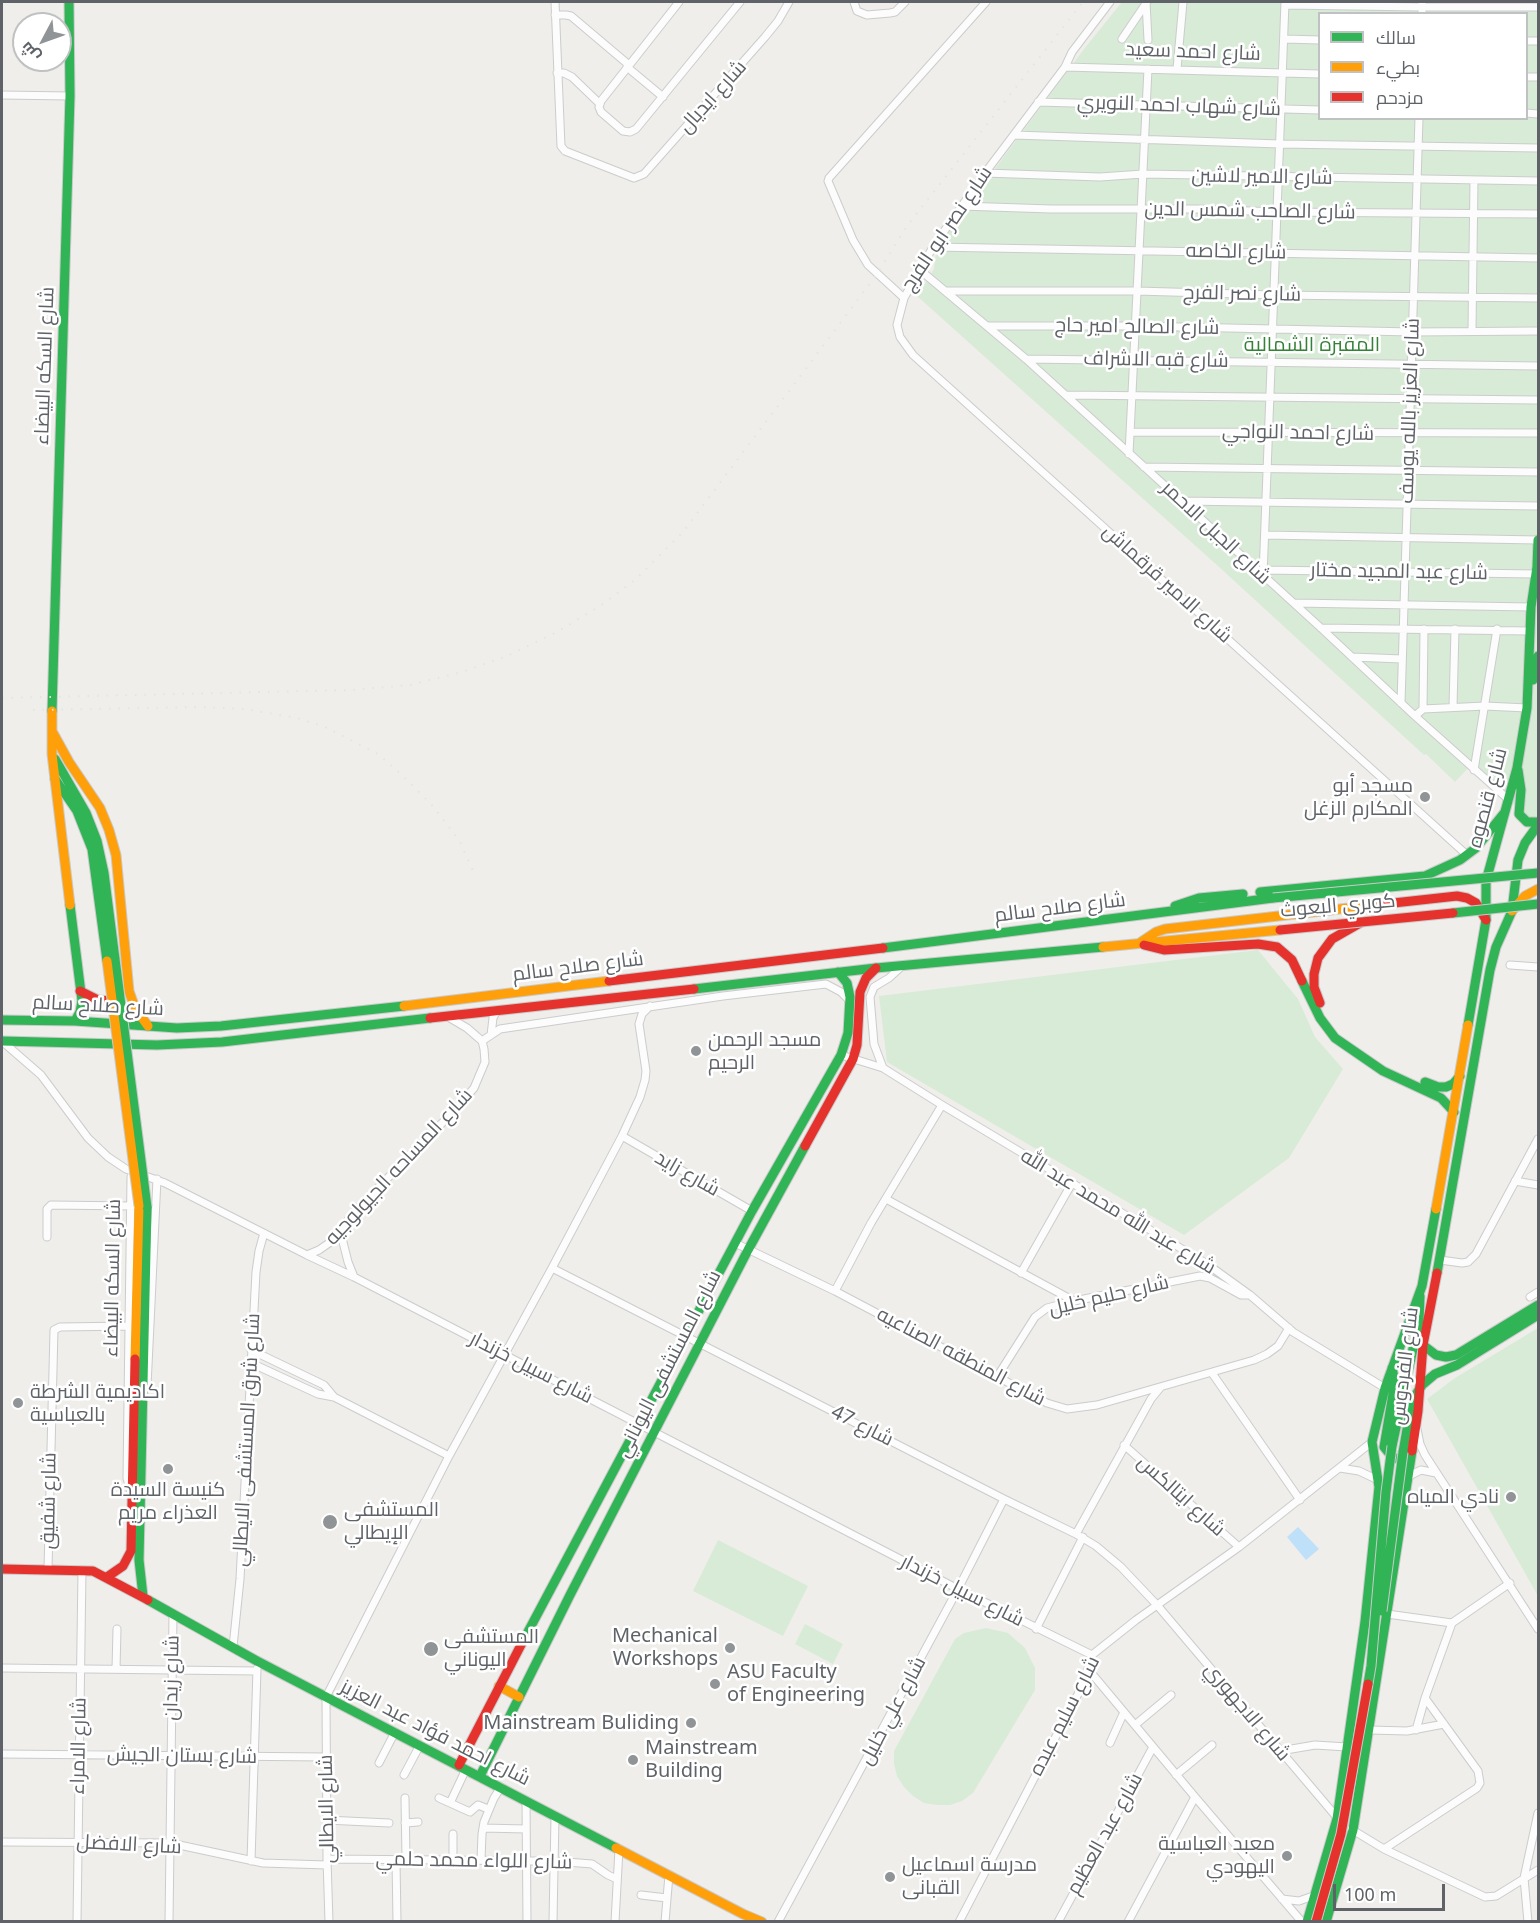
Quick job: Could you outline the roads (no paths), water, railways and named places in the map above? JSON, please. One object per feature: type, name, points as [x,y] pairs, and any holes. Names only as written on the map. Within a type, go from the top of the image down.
[{"type":"main road","name":"شارع السكه البيضاء","points":[[69,2],[70,96],[51,730],[82,1007],[75,1022]]},
{"type":"main road","points":[[1529,686],[1530,607],[1539,540]]},
{"type":"main road","points":[[1529,686],[1534,677],[1539,656]]},
{"type":"main road","name":"شارع قنصوه","points":[[1486,920],[1486,881],[1517,768],[1529,686]]},
{"type":"main road","points":[[51,730],[100,808],[110,830],[116,855],[130,994],[139,1015],[148,1026]]},
{"type":"main road","points":[[52,754],[86,813],[102,862],[139,1206],[139,1569],[143,1596]]},
{"type":"main road","points":[[1512,911],[1518,860],[1539,823],[1527,822],[1519,814],[1521,790],[1517,768]]},
{"type":"main road","points":[[55,779],[77,811],[90,842],[111,960]]},
{"type":"main road","points":[[1157,914],[1180,903],[1199,898],[1425,876],[1452,865],[1467,855],[1483,842],[1505,812]]},
{"type":"main road","points":[[1452,865],[1460,880],[1457,896]]},
{"type":"main road","name":"كوبري البعوث","points":[[1157,914],[1273,898],[1539,873]]},
{"type":"main road","points":[[1512,911],[1525,896],[1539,889]]},
{"type":"main road","points":[[1140,943],[1165,929],[1457,896],[1476,903],[1486,920]]},
{"type":"main road","name":"كوبري البعوث","points":[[1140,943],[1539,904]]},
{"type":"main road","name":"شارع الفردوس","points":[[1353,1830],[1407,1480],[1407,1453],[1416,1423],[1423,1346],[1490,970],[1496,947],[1512,911]]},
{"type":"main road","name":"شارع صلاح سالم","points":[[2,1020],[177,1028],[221,1026],[462,999],[1157,914]]},
{"type":"main road","name":"شارع الفردوس","points":[[1337,1819],[1365,1622],[1378,1480],[1372,1442],[1385,1388],[1420,1294],[1454,1112],[1486,920]]},
{"type":"main road","points":[[1361,922],[1332,939],[1322,951],[1316,966],[1314,987],[1324,1012],[1339,1031],[1366,1052],[1398,1070],[1442,1088],[1453,1084],[1460,1076]]},
{"type":"main road","points":[[1140,943],[1164,950],[1258,944],[1277,948],[1292,960],[1320,1018],[1335,1038],[1383,1071],[1441,1098],[1454,1112]]},
{"type":"main road","name":"شارع صلاح سالم","points":[[2,1041],[187,1044],[222,1042],[838,972],[1140,943]]},
{"type":"main road","name":"شارع المستشفى اليوناني","points":[[480,1776],[748,1250],[853,1059],[857,1045],[860,992],[866,978],[876,968]]},
{"type":"main road","name":"شارع المستشفى اليوناني","points":[[463,1767],[499,1686],[752,1211],[841,1055],[848,1033],[850,1001],[847,983],[838,972]]},
{"type":"main road","points":[[80,992],[92,999],[105,1001],[118,1000],[130,994]]},
{"type":"main road","points":[[107,1577],[123,1566],[131,1551],[139,1206]]},
{"type":"main road","points":[[1317,1922],[1341,1834],[1371,1666],[1392,1446],[1419,1321],[1420,1294]]},
{"type":"main road","points":[[1423,1346],[1436,1355],[1446,1357],[1456,1355],[1539,1305]]},
{"type":"main road","points":[[1317,1922],[1331,1885],[1344,1835],[1374,1666],[1414,1397],[1422,1385],[1435,1374],[1457,1365],[1539,1315]]},
{"type":"main road","points":[[1392,1368],[1395,1382],[1384,1447],[1390,1456],[1397,1459],[1404,1459],[1407,1453]]},
{"type":"main road","name":"شارع احمد فؤاد عبد العزيز","points":[[2,1569],[82,1570],[93,1571],[107,1577],[257,1661],[762,1922]]},
{"type":"main road","points":[[499,1686],[519,1696]]},
{"type":"main road","points":[[1307,1922],[1337,1819]]},
{"type":"main road","points":[[1326,1922],[1353,1830]]},
{"type":"street","points":[[555,2],[557,73],[568,74],[600,104],[601,112],[623,131],[630,132],[636,129],[740,2]]},
{"type":"street","name":"شارع ايديال","points":[[557,73],[561,147],[626,176],[636,178],[644,174],[772,30],[789,2]]},
{"type":"street","points":[[854,2],[857,11],[867,15],[890,14],[905,2]]},
{"type":"street","name":"شارع نصر ابو الفرج","points":[[986,2],[828,181],[859,251],[868,265],[904,298],[933,247],[961,206],[1110,2]]},
{"type":"street","points":[[1122,39],[1147,2]]},
{"type":"street","points":[[1147,2],[1148,40]]},
{"type":"street","points":[[1178,69],[1183,2]]},
{"type":"street","points":[[600,104],[675,3]]},
{"type":"street","points":[[1263,573],[1285,3],[1422,7],[1539,7]]},
{"type":"street","points":[[555,15],[571,16],[663,97]]},
{"type":"street","points":[[1284,39],[1318,40]]},
{"type":"street","name":"شارع احمد سعيد","points":[[1065,66],[1318,74]]},
{"type":"street","points":[[1129,454],[1148,69]]},
{"type":"street","points":[[2,95],[70,96]]},
{"type":"street","name":"شارع شهاب احمد النويري","points":[[1038,102],[1318,110]]},
{"type":"street","name":"شارع العزيز بالله يوسف","points":[[1401,703],[1419,120]]},
{"type":"street","points":[[1014,135],[1280,144],[1539,148]]},
{"type":"street","name":"شارع الامير لاشين","points":[[985,173],[1107,177],[1143,174],[1539,181]]},
{"type":"street","points":[[1472,331],[1474,180]]},
{"type":"street","name":"شارع الصاحب شمس الدين","points":[[961,206],[1539,214]]},
{"type":"street","name":"شارع الخاصه","points":[[933,247],[1474,255],[1539,258]]},
{"type":"street","name":"شارع الجبل الاحمر","points":[[920,270],[1026,359],[1509,800]]},
{"type":"street","name":"شارع نصر الفرج","points":[[946,291],[1137,291],[1539,298]]},
{"type":"street","name":"شارع الامير قرقماش","points":[[904,298],[897,325],[900,337],[913,355],[1467,855]]},
{"type":"street","name":"شارع الصالح امير حاج","points":[[988,326],[1136,326],[1412,332],[1539,331]]},
{"type":"street","name":"شارع قبه الاشراف","points":[[1026,359],[1539,366]]},
{"type":"street","points":[[1066,395],[1539,400]]},
{"type":"street","name":"شارع احمد النواجي","points":[[1130,432],[1539,433]]},
{"type":"street","points":[[1144,467],[1539,472]]},
{"type":"street","points":[[1181,501],[1539,506]]},
{"type":"street","points":[[1265,535],[1539,540]]},
{"type":"street","name":"شارع عبد المجيد مختار","points":[[1263,573],[1536,574]]},
{"type":"street","points":[[1294,603],[1530,607]]},
{"type":"street","points":[[1321,628],[1530,631]]},
{"type":"street","points":[[1423,709],[1424,629]]},
{"type":"street","points":[[1453,707],[1455,629]]},
{"type":"street","points":[[1474,770],[1497,629]]},
{"type":"street","points":[[1352,657],[1402,659]]},
{"type":"street","points":[[1415,716],[1423,709],[1485,706],[1527,708]]},
{"type":"street","points":[[883,1068],[874,1044],[870,997],[874,987],[894,975],[903,965]]},
{"type":"street","points":[[1510,965],[1539,967]]},
{"type":"street","points":[[447,1017],[467,1028],[482,1041],[500,1029],[650,1006],[826,984],[841,992],[850,1001]]},
{"type":"street","points":[[326,1697],[449,1456],[622,1136],[640,1097],[645,1080],[639,1024],[642,1014],[650,1006]]},
{"type":"street","points":[[491,1035],[493,1018],[499,1009]]},
{"type":"street","points":[[618,1012],[632,1017],[639,1024]]},
{"type":"street","name":"شارع سبيل خزندار","points":[[2,1041],[41,1075],[79,1128],[98,1148],[118,1164],[156,1179],[354,1277],[1036,1629],[1092,1655]]},
{"type":"street","name":"شارع المساحه الجيولوجيه","points":[[307,1255],[324,1247],[357,1209],[474,1088],[485,1062],[482,1041]]},
{"type":"street","name":"شارع عبد الله محمد عبد الله","points":[[841,1055],[883,1068],[1207,1264],[1250,1295],[1289,1328],[1385,1388]]},
{"type":"street","points":[[835,1291],[857,1249],[942,1105]]},
{"type":"street","name":"شارع زايد","points":[[622,1136],[752,1211]]},
{"type":"street","points":[[1440,1260],[1462,1263],[1472,1258],[1539,1139]]},
{"type":"street","name":"شارع السكه البيضاء","points":[[131,1171],[139,1206],[130,1326],[127,1482],[131,1494]]},
{"type":"street","name":"شارع السكه البيضاء","points":[[140,1499],[156,1179]]},
{"type":"street","points":[[1515,1181],[1539,1185]]},
{"type":"street","points":[[1021,1273],[1072,1183]]},
{"type":"street","points":[[886,1199],[1074,1301]]},
{"type":"street","points":[[47,1237],[47,1209],[51,1205],[139,1206]]},
{"type":"street","points":[[340,1230],[354,1277]]},
{"type":"street","name":"شارع شرق المستشفى الايطالي","points":[[233,1647],[240,1579],[257,1259],[264,1233]]},
{"type":"street","name":"شارع المنطقه الصناعيه","points":[[735,1243],[835,1291],[1047,1403],[1067,1409],[1097,1405],[1254,1360],[1278,1346],[1289,1328]]},
{"type":"street","name":"شارع 47","points":[[552,1268],[1080,1536],[1121,1567],[1157,1605]]},
{"type":"street","name":"شارع حليم خليل","points":[[997,1377],[1035,1317],[1047,1308],[1200,1276],[1210,1278],[1241,1295],[1250,1295]]},
{"type":"street","points":[[1530,1297],[1539,1292]]},
{"type":"street","name":"شارع شفيق","points":[[48,1569],[54,1330],[60,1327],[130,1326]]},
{"type":"street","points":[[251,1350],[324,1385],[334,1397]]},
{"type":"street","points":[[251,1363],[318,1394],[334,1397],[449,1456]]},
{"type":"street","points":[[1212,1372],[1300,1500]]},
{"type":"street","points":[[1036,1629],[1124,1445],[1151,1399],[1161,1387]]},
{"type":"street","points":[[1416,1423],[1422,1449],[1539,1629]]},
{"type":"street","name":"شارع سليم عبده","points":[[959,1922],[1078,1694],[1092,1655],[1157,1605],[1239,1547],[1372,1442]]},
{"type":"street","name":"شارع ايتالكس","points":[[1124,1445],[1239,1547]]},
{"type":"street","points":[[1340,1468],[1359,1471],[1378,1480]]},
{"type":"street","points":[[1407,1480],[1421,1470],[1438,1474]]},
{"type":"street","name":"شارع علي خليل","points":[[778,1922],[958,1589],[1004,1499]]},
{"type":"street","name":"شارع الامراء","points":[[77,1922],[82,1570]]},
{"type":"street","points":[[1416,1730],[1452,1623],[1509,1583]]},
{"type":"street","name":"شارع الاجهوري","points":[[1157,1605],[1337,1819],[1384,1848],[1485,1896],[1496,1896],[1539,1870]]},
{"type":"street","name":"شارع زيدان","points":[[169,1922],[173,1614]]},
{"type":"street","points":[[1387,1614],[1452,1623]]},
{"type":"street","points":[[116,1669],[117,1629]]},
{"type":"street","points":[[251,1861],[257,1661]]},
{"type":"street","points":[[2,1668],[257,1671]]},
{"type":"street","points":[[1088,1669],[1302,1922]]},
{"type":"street","points":[[1135,1725],[1171,1695]]},
{"type":"street","name":"شارع الايطالي","points":[[326,1697],[329,1922]]},
{"type":"street","points":[[1384,1848],[1477,1788],[1480,1783],[1478,1771],[1425,1698]]},
{"type":"street","points":[[1110,1743],[1124,1712]]},
{"type":"street","points":[[1370,1730],[1416,1730],[1444,1724]]},
{"type":"street","points":[[379,1763],[395,1732]]},
{"type":"street","points":[[404,1775],[420,1745]]},
{"type":"street","points":[[1176,1775],[1212,1745]]},
{"type":"street","points":[[1280,1751],[1315,1745],[1347,1747]]},
{"type":"street","name":"شارع عبد العظيم","points":[[1058,1922],[1153,1747]]},
{"type":"street","name":"شارع بستان الجيش","points":[[2,1754],[326,1757]]},
{"type":"street","points":[[450,1803],[463,1767]]},
{"type":"street","points":[[481,1860],[483,1828],[488,1809],[501,1787]]},
{"type":"street","points":[[1128,1922],[1195,1797]]},
{"type":"street","points":[[405,1798],[406,1860]]},
{"type":"street","points":[[439,1798],[471,1812],[478,1805],[488,1809]]},
{"type":"street","points":[[526,1800],[527,1922]]},
{"type":"street","points":[[1528,1922],[1524,1878],[1539,1813]]},
{"type":"street","points":[[553,1922],[555,1816]]},
{"type":"street","points":[[326,1820],[389,1823]]},
{"type":"street","points":[[405,1823],[418,1822]]},
{"type":"street","points":[[483,1828],[526,1829]]},
{"type":"street","points":[[453,1834],[453,1860]]},
{"type":"street","name":"شارع الافضل","points":[[2,1842],[170,1843],[251,1861],[327,1862]]},
{"type":"street","points":[[615,1922],[619,1849]]},
{"type":"street","points":[[396,1860],[397,1922]]},
{"type":"street","name":"شارع اللواء محمد حلمي","points":[[327,1862],[554,1861],[592,1864],[617,1879]]},
{"type":"street","points":[[666,1922],[669,1875]]},
{"type":"street","points":[[641,1895],[667,1898]]},
{"type":"street","points":[[1282,1899],[1299,1901],[1316,1895]]},
{"type":"water","points":[[1298,1527],[1319,1549],[1306,1560],[1287,1537]]},
{"type":"railway","points":[[2,698],[351,690],[410,685],[462,672],[507,656],[557,632],[600,606],[635,580],[683,532],[877,274],[907,226],[1083,2]]},
{"type":"railway","points":[[33,710],[200,707],[245,709],[297,718],[325,727],[378,754],[401,774],[431,804],[459,840],[475,875]]},
{"type":"place","name":"مسجد أبو المكارم الزغل","points":[[1425,797]]},
{"type":"place","name":"مسجد الرحمن الرحيم","points":[[696,1051]]},
{"type":"place","name":"اكاديمية الشرطة بالعباسية","points":[[18,1403]]},
{"type":"place","name":"كنيسة السيدة العذراء مريم","points":[[168,1469]]},
{"type":"place","name":"نادي المياه","points":[[1511,1497]]},
{"type":"place","name":"المستشفى الإيطالي","points":[[330,1522]]},
{"type":"place","name":"Mechanical Workshops","points":[[730,1648]]},
{"type":"place","name":"المستشفى اليوناني","points":[[431,1649]]},
{"type":"place","name":"ASU Faculty of Engineering","points":[[715,1684]]},
{"type":"place","name":"Mainstream Buliding","points":[[691,1723]]},
{"type":"place","name":"Mainstream Building","points":[[633,1760]]},
{"type":"place","name":"معبد العباسية اليهودي","points":[[1287,1856]]},
{"type":"place","name":"مدرسة اسماعيل القبانى","points":[[890,1877]]},
{"type":"park label","name":"المقبرة الشمالية","points":[[1312,345]]}]
